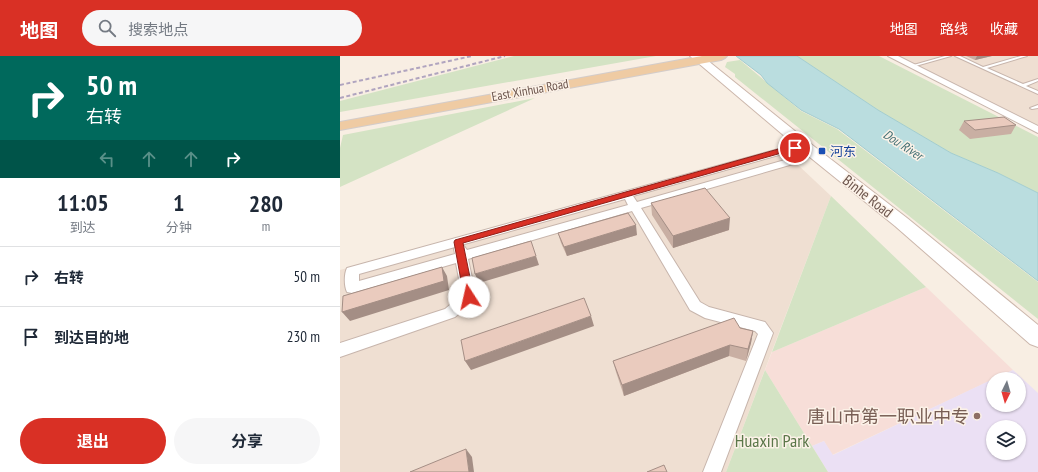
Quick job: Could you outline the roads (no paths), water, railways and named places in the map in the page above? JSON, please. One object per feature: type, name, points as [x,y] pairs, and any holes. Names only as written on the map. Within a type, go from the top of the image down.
[{"type":"main road","name":"East Xinhua Road","points":[[340,121],[696,57],[721,56]]},
{"type":"main road","name":"East Xinhua Road","points":[[340,126],[696,57]]},
{"type":"main road","name":"Binhe Road","points":[[696,57],[901,222],[1038,338]]},
{"type":"street","points":[[892,56],[1038,130]]},
{"type":"street","points":[[630,200],[462,256],[352,288],[352,271],[458,242],[630,200],[796,160],[806,147]]},
{"type":"street","points":[[630,200],[695,306],[705,312],[760,326],[766,332],[712,472]]},
{"type":"street","points":[[340,350],[450,313],[469,297],[458,242]]},
{"type":"lane","points":[[912,66],[949,56]]},
{"type":"lane","points":[[957,56],[1038,93]]},
{"type":"lane","points":[[983,68],[1025,56]]},
{"type":"lane","points":[[1022,86],[1038,80]]},
{"type":"lane","points":[[1032,108],[1038,106]]},
{"type":"water","name":"Dou River","points":[[736,56],[797,56],[878,110],[951,153],[998,173],[1038,193],[1038,281],[839,129],[801,110],[767,83],[761,75]]},
{"type":"railway","points":[[340,85],[472,56]]},
{"type":"railway","points":[[340,98],[505,56]]},
{"type":"place","name":"河东","points":[[822,151]]},
{"type":"place","name":"唐山市第一职业中专","points":[[977,416]]},
{"type":"park label","name":"Huaxin Park","points":[[772,440]]}]
